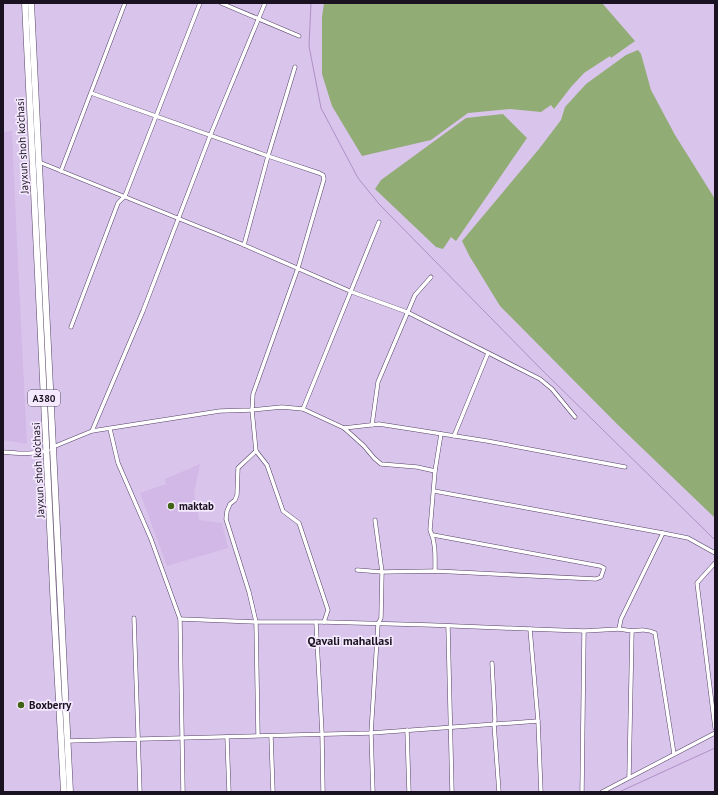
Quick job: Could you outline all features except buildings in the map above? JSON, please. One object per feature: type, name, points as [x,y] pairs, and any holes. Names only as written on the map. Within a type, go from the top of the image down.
[{"type":"highway","name":"Jayxun shoh ko'chasi","points":[[25,3],[70,792]]},
{"type":"highway","name":"Jayxun shoh ko'chasi","points":[[31,3],[39,162],[50,449],[54,610],[64,792]]},
{"type":"street","points":[[61,171],[125,3]]},
{"type":"street","points":[[71,327],[118,203],[125,196],[157,117],[200,3]]},
{"type":"street","points":[[221,3],[299,36]]},
{"type":"street","points":[[92,431],[143,311],[210,136],[265,3]]},
{"type":"street","points":[[244,245],[268,156],[295,67]]},
{"type":"street","points":[[91,93],[210,136],[319,172],[323,175],[324,179],[298,268],[253,394],[252,410],[256,452],[268,465],[283,511],[298,523],[328,610],[324,622]]},
{"type":"street","points":[[39,162],[244,245],[352,292],[407,312],[540,380],[552,389],[574,417]]},
{"type":"street","points":[[303,409],[352,292],[379,222]]},
{"type":"street","points":[[372,425],[378,382],[407,312],[416,295],[431,277]]},
{"type":"street","points":[[454,436],[488,353]]},
{"type":"street","points":[[3,452],[41,453],[92,431],[220,411],[282,407],[303,409],[344,428],[381,464],[435,470]]},
{"type":"street","points":[[344,428],[380,424],[625,467]]},
{"type":"street","points":[[110,429],[118,463],[151,539],[180,619],[184,792]]},
{"type":"street","points":[[435,571],[435,550],[433,536],[430,530],[435,470],[441,434]]},
{"type":"street","points":[[256,452],[238,468],[237,495],[227,510],[226,519],[249,592],[256,622],[258,735]]},
{"type":"street","points":[[434,491],[688,538],[715,553]]},
{"type":"street","points":[[373,792],[371,733],[378,624],[381,618],[382,572],[374,520]]},
{"type":"street","points":[[619,629],[622,618],[663,533]]},
{"type":"street","points":[[357,570],[382,572],[435,571],[596,578],[601,576],[604,568],[600,566],[433,536]]},
{"type":"street","points":[[715,563],[697,583],[715,728]]},
{"type":"street","points":[[134,618],[140,792]]},
{"type":"street","points":[[180,619],[431,625],[530,630],[584,631],[643,629],[652,631],[655,634],[674,754]]},
{"type":"street","points":[[316,622],[322,733],[323,792]]},
{"type":"street","points":[[448,626],[452,792]]},
{"type":"street","points":[[530,630],[538,721],[541,792]]},
{"type":"street","points":[[629,777],[632,630]]},
{"type":"street","points":[[582,792],[584,631]]},
{"type":"street","points":[[492,663],[496,720],[494,724],[499,792]]},
{"type":"street","points":[[67,742],[322,733],[371,733],[538,721]]},
{"type":"street","points":[[407,730],[409,792]]},
{"type":"street","points":[[602,792],[715,733]]},
{"type":"street","points":[[271,736],[273,792]]},
{"type":"street","points":[[227,737],[229,792]]},
{"type":"shaded area","points":[[12,131],[27,444],[3,440],[3,132]]},
{"type":"shaded area","name":"maktab","points":[[200,464],[194,493],[199,520],[222,523],[228,548],[167,566],[140,493],[166,484],[165,479]]},
{"type":"green space","points":[[324,3],[602,3],[635,41],[611,58],[610,56],[584,73],[554,109],[551,105],[541,112],[510,109],[468,113],[431,140],[362,156],[332,106],[322,74],[322,17]]},
{"type":"green space","points":[[638,50],[641,54],[651,90],[675,135],[715,199],[715,518],[617,424],[500,306],[462,241],[539,149],[561,120],[565,107],[586,84],[626,55]]},
{"type":"green space","points":[[503,114],[527,138],[456,241],[451,237],[443,249],[436,247],[375,189],[381,180],[466,118]]},
{"type":"waterway","points":[[311,3],[309,46],[321,108],[358,178],[379,204],[540,368],[715,540]]},
{"type":"waterway","points":[[619,792],[715,748]]},
{"type":"place","name":"maktab","points":[[171,506]]},
{"type":"place","name":"Boxberry","points":[[21,705]]},
{"type":"district","name":"Qavali mahallasi","points":[[350,640]]}]
